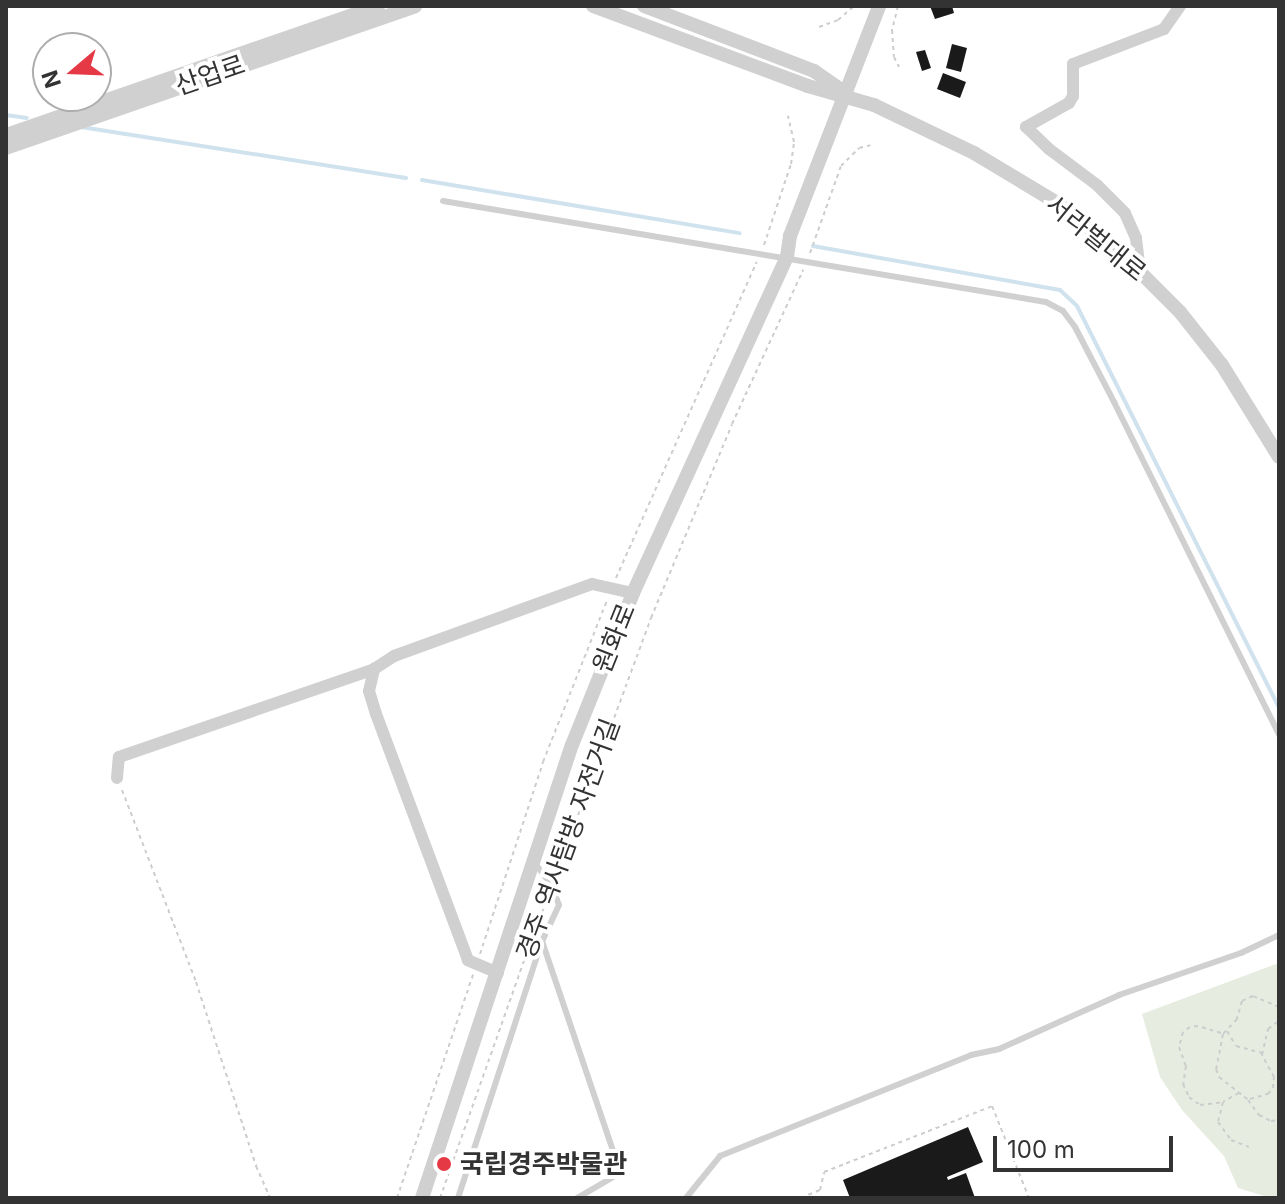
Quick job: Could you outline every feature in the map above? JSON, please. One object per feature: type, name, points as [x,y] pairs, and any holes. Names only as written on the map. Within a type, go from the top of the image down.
[{"type":"street","name":"산업로","points":[[6,135],[378,6]]},
{"type":"street","name":"산업로","points":[[6,148],[415,6]]},
{"type":"street","points":[[593,6],[808,86],[847,94]]},
{"type":"street","points":[[644,6],[732,37],[814,71],[847,94]]},
{"type":"street","points":[[847,94],[879,6]]},
{"type":"street","points":[[1140,271],[1136,238],[1125,213],[1097,185],[1049,149],[1026,127],[1069,103],[1073,96],[1071,72],[1079,60],[1164,29],[1180,6]]},
{"type":"street","name":"원화로","points":[[422,1198],[572,745],[633,593],[787,257],[790,236],[847,94]]},
{"type":"street","name":"서라벌대로","points":[[847,94],[974,153],[1059,204],[1140,271],[1180,312],[1222,365],[1279,457]]},
{"type":"street","points":[[117,778],[119,757],[374,669],[394,656],[592,584],[633,593]]},
{"type":"street","points":[[374,669],[369,691],[376,714],[468,960],[498,973]]},
{"type":"lane","points":[[443,201],[1046,302],[1063,311],[1114,402],[1279,735]]},
{"type":"lane","points":[[458,1198],[542,941],[559,905],[552,886],[533,861]]},
{"type":"lane","points":[[686,1198],[720,1156],[971,1055],[999,1049],[1119,995],[1241,953],[1279,935]]},
{"type":"lane","points":[[542,941],[617,1163],[615,1176],[577,1198]]},
{"type":"path","points":[[819,27],[838,20],[854,6]]},
{"type":"path","points":[[898,6],[892,30],[894,57],[899,67]]},
{"type":"path","name":"경주 역사탐방 자전거길","points":[[440,1198],[653,614],[732,424],[807,260],[841,166],[859,148],[871,145]]},
{"type":"path","points":[[117,778],[196,982],[256,1166],[270,1198]]},
{"type":"path","points":[[1279,1007],[1248,996],[1242,1001],[1237,1019],[1223,1034],[1216,1069],[1224,1082],[1248,1100],[1259,1115],[1271,1121],[1279,1120]]},
{"type":"path","points":[[1248,1100],[1268,1094],[1273,1088],[1274,1077],[1263,1053],[1268,1029],[1279,1021]]},
{"type":"path","points":[[1223,1034],[1198,1026],[1183,1032],[1179,1047],[1186,1066],[1183,1084],[1189,1097],[1200,1105],[1223,1102],[1239,1093]]},
{"type":"path","points":[[1226,1030],[1236,1046],[1263,1053]]},
{"type":"path","points":[[1223,1102],[1218,1122],[1223,1133],[1249,1147]]},
{"type":"path","points":[[801,1198],[820,1190],[824,1172],[992,1106],[1029,1198]]},
{"type":"shaded area","points":[[1279,963],[1279,1198],[1271,1198],[1238,1188],[1224,1156],[1182,1110],[1160,1077],[1142,1014]]},
{"type":"building","points":[[930,6],[952,6],[954,13],[935,19]]},
{"type":"building","points":[[952,44],[967,48],[961,72],[946,68]]},
{"type":"building","points":[[925,50],[931,68],[922,71],[916,52]]},
{"type":"building","points":[[943,73],[966,82],[960,98],[937,89]]},
{"type":"building","points":[[968,1127],[983,1162],[947,1177],[948,1180],[966,1173],[975,1198],[850,1198],[843,1180]]},
{"type":"waterway","points":[[6,115],[27,118]]},
{"type":"waterway","points":[[81,127],[406,178]]},
{"type":"waterway","points":[[422,180],[740,233]]},
{"type":"waterway","points":[[813,246],[1060,290],[1077,306],[1279,708]]},
{"type":"place","name":"국립경주박물관","points":[[444,1164]]}]
